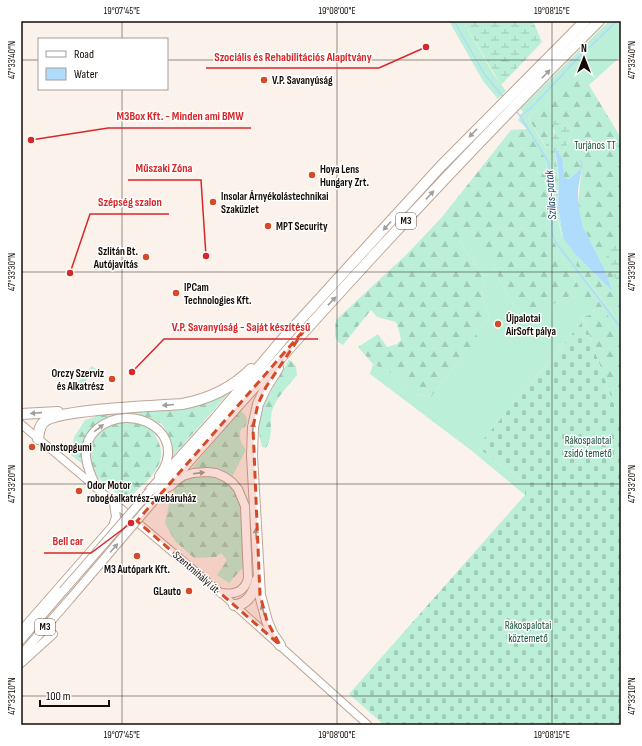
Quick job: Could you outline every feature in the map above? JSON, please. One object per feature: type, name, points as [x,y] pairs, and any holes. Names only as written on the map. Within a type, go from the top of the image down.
[{"type":"highway","name":"M3","points":[[154,494],[281,342],[442,166],[585,21]]},
{"type":"highway","name":"M3","points":[[164,489],[305,329],[444,180],[599,21]]},
{"type":"highway","points":[[280,645],[272,632],[262,607],[258,572],[252,456],[253,427],[258,404],[266,387],[277,369],[303,337],[305,329]]},
{"type":"highway","points":[[38,439],[40,427],[44,421],[53,417],[78,412],[182,404],[206,398],[236,382],[253,367],[268,350],[275,344],[281,342]]},
{"type":"highway","points":[[21,414],[61,411],[78,412]]},
{"type":"highway","points":[[234,605],[242,604],[250,596],[257,582],[258,572]]},
{"type":"main road","points":[[97,488],[87,464],[86,455],[89,440],[93,432],[111,420],[130,418],[141,419],[151,424],[159,431],[167,445],[168,461],[153,483],[154,494]]},
{"type":"main road","name":"Szentmihályi út","points":[[21,424],[234,605],[368,725]]},
{"type":"main road","points":[[164,489],[171,486],[183,476],[199,472],[216,473],[225,477],[238,488],[245,506],[249,569],[248,578],[245,586],[239,592],[233,594],[221,594]]},
{"type":"main road","name":"M3","points":[[21,640],[64,591],[154,494],[164,489]]},
{"type":"main road","name":"M3","points":[[21,655],[70,599],[154,494]]},
{"type":"main road","points":[[21,631],[112,526],[116,517],[114,503]]},
{"type":"main road","points":[[21,663],[53,634]]},
{"type":"highlighted area","points":[[305,329],[266,387],[258,404],[253,427],[260,595],[267,621],[280,645],[137,521]]},
{"type":"green space","points":[[449,21],[463,21],[494,75],[506,91],[498,99],[483,81]]},
{"type":"green space","points":[[463,21],[533,21],[542,42],[501,85]]},
{"type":"green space","points":[[609,21],[621,21],[621,56],[589,85],[576,72],[528,118],[548,151],[554,167],[559,224],[562,236],[575,254],[569,254],[577,262],[576,265],[580,271],[621,324],[621,335],[590,289],[581,285],[579,287],[553,241],[549,221],[548,179],[527,129],[518,120],[523,112],[520,109]]},
{"type":"green space","name":"Turjános TT","points":[[576,71],[589,85],[621,138],[621,162],[618,165],[621,167],[621,324],[580,271],[576,265],[577,262],[572,259],[569,254],[575,254],[611,290],[604,268],[583,227],[578,203],[582,168],[569,179],[564,177],[564,165],[560,153],[565,149],[572,132],[566,120],[553,130],[555,136],[548,139],[545,145],[528,118]]},
{"type":"green space","points":[[566,120],[572,132],[565,149],[560,153],[555,149],[559,178],[558,206],[563,238],[557,214],[554,167],[545,145],[548,139],[555,136],[553,121]]},
{"type":"green space","points":[[527,129],[547,162],[549,221],[553,241],[579,287],[582,285],[590,289],[621,335],[621,391],[619,391],[616,382],[612,380],[614,390],[611,397],[584,320],[581,318],[595,313],[593,309],[583,307],[579,288],[568,297],[551,305],[546,310],[535,316],[517,310],[501,284],[495,268],[473,236],[466,235],[459,224],[462,235],[460,243],[484,276],[482,299],[490,320],[475,331],[481,349],[467,349],[431,397],[415,394],[393,374],[373,364],[358,347],[378,334],[387,347],[397,344],[401,340],[396,322],[377,317],[371,310],[343,345],[336,338],[336,320],[408,253],[442,217],[511,130]]},
{"type":"green space","points":[[458,222],[473,236],[486,254],[495,268],[501,284],[517,310],[535,316],[551,305],[568,297],[579,287],[595,313],[581,318],[584,320],[477,447],[525,483],[525,495],[472,451],[370,374],[373,364],[393,374],[415,394],[431,397],[467,349],[475,331],[490,320],[482,299],[484,276],[460,243],[462,235]]},
{"type":"green space","points":[[621,238],[621,303],[619,300],[620,289],[606,257],[610,247]]},
{"type":"green space","name":"Rákospalotai köztemető","points":[[584,320],[611,397],[621,420],[621,725],[384,725],[349,694],[525,495],[525,483],[477,447]]},
{"type":"green space","points":[[289,359],[296,366],[297,375],[276,401],[271,416],[270,438],[266,448],[262,447],[258,428],[260,411]]},
{"type":"green space","points":[[92,366],[96,369],[77,391],[73,388]]},
{"type":"green space","points":[[611,379],[616,382],[619,391],[621,391],[621,413],[619,415],[611,397],[614,390]]},
{"type":"green space","points":[[228,390],[227,395],[172,457],[170,438],[162,424],[145,417],[129,414],[111,418],[94,426],[85,436],[82,454],[85,466],[71,455],[74,437],[85,420],[108,412],[154,410]]},
{"type":"green space","points":[[240,410],[246,416],[247,421],[245,427],[241,429],[240,435],[241,443],[246,450],[231,479],[193,471],[192,468]]},
{"type":"green space","points":[[116,421],[133,421],[147,426],[155,435],[161,449],[158,466],[146,482],[130,499],[129,503],[95,475],[92,471],[90,461],[92,445],[96,436],[105,427]]},
{"type":"green space","points":[[211,474],[235,488],[240,498],[244,516],[247,563],[229,583],[217,575],[227,560],[221,553],[216,557],[194,558],[175,541],[165,523],[171,497],[178,485],[192,477]]},
{"type":"water","points":[[555,148],[562,158],[564,165],[564,177],[569,179],[582,168],[578,189],[578,203],[583,227],[604,268],[612,291],[575,254],[563,238],[558,206],[559,178]]},
{"type":"waterway","name":"Szilas-patak","points":[[454,21],[485,75],[504,98]]},
{"type":"waterway","points":[[520,116],[530,109],[578,58],[617,21]]},
{"type":"waterway","name":"Szilas-patak","points":[[516,111],[549,163],[552,233],[554,240],[621,328]]},
{"type":"waterway","points":[[581,161],[582,168]]},
{"type":"place","name":"Szociális és Rehabilitációs Alapítvány","points":[[426,47]]},
{"type":"place","name":"V.P. Savanyúság","points":[[264,80]]},
{"type":"place","name":"M3Box Kft. - Minden ami BMW","points":[[31,140]]},
{"type":"place","name":"Hoya Lens Hungary Zrt.","points":[[312,175]]},
{"type":"place","name":"Insolar Árnyékolástechnikai Szaküzlet","points":[[213,202]]},
{"type":"place","name":"MPT Security","points":[[268,226]]},
{"type":"place","name":"Műszaki Zóna","points":[[206,256]]},
{"type":"place","name":"Szlitán Bt. Autójavítás","points":[[146,257]]},
{"type":"place","name":"Szépség szalon","points":[[70,273]]},
{"type":"place","name":"IPCam Technologies Kft.","points":[[176,293]]},
{"type":"place","name":"Újpalotai AirSoft pálya","points":[[498,324]]},
{"type":"place","name":"V.P. Savanyúság - Saját készítésű","points":[[132,372]]},
{"type":"place","name":"Orczy Szerviz és Alkatrész","points":[[112,379]]},
{"type":"place","name":"Nonstopgumi","points":[[32,447]]},
{"type":"place","name":"Odor Motor robogóalkatrész-webáruház","points":[[79,491]]},
{"type":"place","name":"Bell car","points":[[131,523]]},
{"type":"place","name":"M3 Autópark Kft.","points":[[137,556]]},
{"type":"place","name":"GLauto","points":[[189,591]]},
{"type":"park label","name":"Rákospalotai zsidó temető","points":[[588,446]]}]
